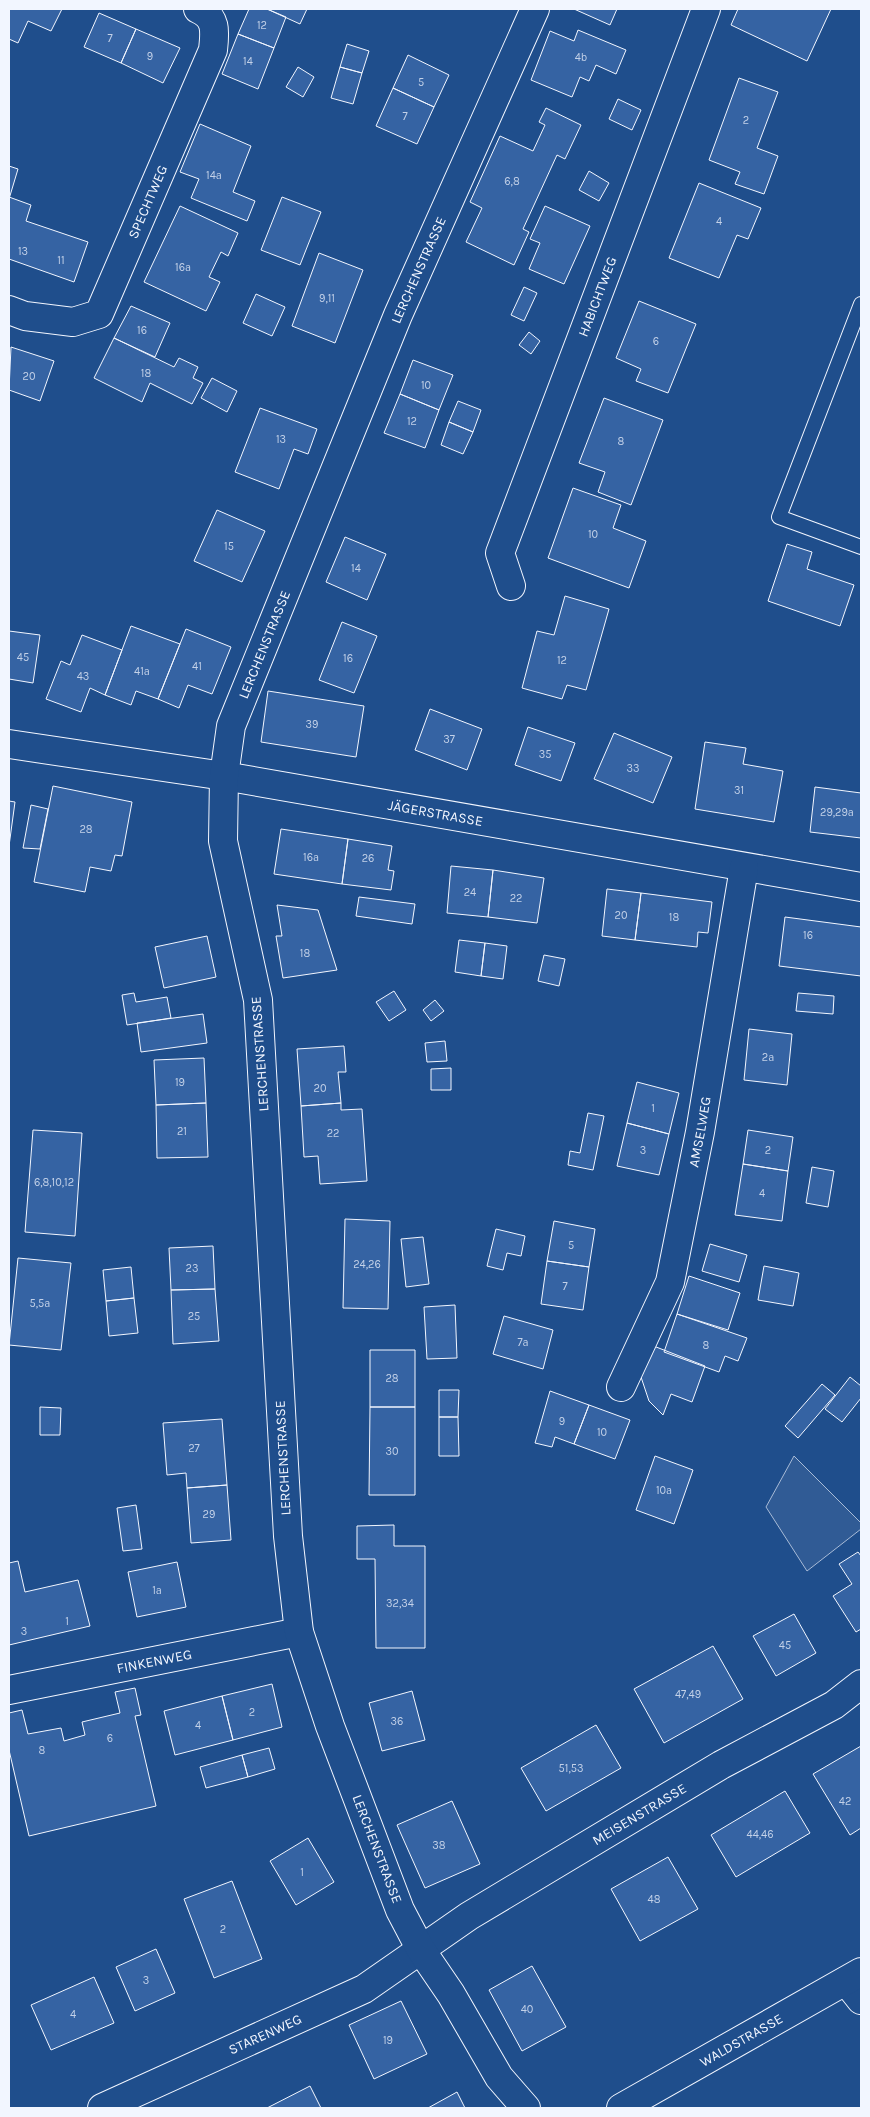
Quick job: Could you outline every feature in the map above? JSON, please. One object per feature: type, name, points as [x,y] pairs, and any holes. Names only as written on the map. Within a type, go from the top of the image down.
[{"type":"street","name":"SPECHTWEG","points":[[9,310],[25,316],[73,322],[99,314],[213,50],[216,28],[207,13],[198,9]]},
{"type":"street","name":"LERCHENSTRASSE","points":[[526,2108],[499,2077],[451,1994],[421,1950],[400,1910],[330,1726],[299,1632],[288,1536],[258,1000],[224,841],[224,776],[234,717],[398,315],[535,9]]},
{"type":"street","name":"HABICHTWEG","points":[[511,586],[500,553],[706,9]]},
{"type":"street","name":"JÄGERSTRASSE","points":[[9,744],[224,776],[744,868],[861,886]]},
{"type":"street","name":"AMSELWEG","points":[[621,1387],[670,1282],[700,1132],[744,868]]},
{"type":"street","name":"FINKENWEG","points":[[9,1690],[299,1632]]},
{"type":"street","name":"MEISENSTRASSE","points":[[421,1950],[469,1916],[721,1765],[834,1705],[861,1684]]},
{"type":"street","name":"STARENWEG","points":[[102,2108],[364,1988],[421,1950]]},
{"type":"street","name":"WALDSTRASSE","points":[[621,2108],[856,1984]]},
{"type":"lane","points":[[861,304],[779,517],[861,547]]},
{"type":"shaded area","points":[[794,1456],[861,1523],[861,1529],[807,1571],[766,1507]]},
{"type":"building","points":[[9,9],[62,9],[51,31],[28,21],[18,43],[9,39]]},
{"type":"building","points":[[249,9],[267,9],[286,17],[274,48],[238,34]]},
{"type":"building","points":[[267,9],[307,9],[300,24]]},
{"type":"building","points":[[574,9],[617,9],[610,25]]},
{"type":"building","points":[[738,9],[831,9],[807,61],[731,25]]},
{"type":"building","points":[[99,13],[136,29],[121,63],[84,47]]},
{"type":"building","points":[[136,29],[180,48],[163,83],[121,63]]},
{"type":"building","points":[[578,30],[626,50],[616,74],[596,65],[589,81],[580,77],[572,97],[531,80],[550,31],[574,41]]},
{"type":"building","points":[[238,34],[274,48],[258,89],[222,74]]},
{"type":"building","points":[[347,44],[369,51],[362,73],[340,67]]},
{"type":"building","points":[[408,55],[449,75],[434,107],[393,88]]},
{"type":"building","points":[[298,67],[314,77],[303,97],[286,87]]},
{"type":"building","points":[[340,67],[362,73],[353,104],[331,98]]},
{"type":"building","points":[[739,78],[778,92],[757,148],[778,156],[764,194],[735,184],[740,172],[709,160]]},
{"type":"building","points":[[393,88],[434,107],[417,144],[376,126]]},
{"type":"building","points":[[618,99],[641,110],[632,130],[609,119]]},
{"type":"building","points":[[546,108],[581,125],[565,159],[557,155],[523,229],[529,232],[514,265],[466,242],[482,208],[470,202],[500,136],[533,151],[545,125],[539,122]]},
{"type":"building","points":[[200,124],[251,146],[233,192],[255,201],[247,221],[191,198],[199,179],[180,172]]},
{"type":"building","points":[[9,166],[18,169],[9,199]]},
{"type":"building","points":[[589,171],[609,183],[599,201],[579,190]]},
{"type":"building","points":[[699,183],[761,208],[748,239],[737,235],[719,278],[669,258]]},
{"type":"building","points":[[9,197],[31,205],[26,221],[88,242],[74,282],[9,259]]},
{"type":"building","points":[[282,197],[321,212],[300,265],[261,250]]},
{"type":"building","points":[[180,206],[238,233],[228,256],[221,252],[209,277],[220,282],[206,311],[144,282]]},
{"type":"building","points":[[545,206],[590,226],[564,284],[529,269],[540,243],[530,239]]},
{"type":"building","points":[[319,253],[363,270],[335,343],[292,326]]},
{"type":"building","points":[[524,287],[537,293],[524,321],[511,315]]},
{"type":"building","points":[[256,294],[285,307],[272,336],[243,323]]},
{"type":"building","points":[[639,301],[696,324],[668,393],[636,381],[641,369],[616,358]]},
{"type":"building","points":[[131,306],[170,323],[155,357],[114,338]]},
{"type":"building","points":[[529,332],[540,341],[531,354],[519,345]]},
{"type":"building","points":[[114,338],[174,367],[179,358],[198,367],[193,378],[203,383],[192,404],[150,383],[142,402],[94,378]]},
{"type":"building","points":[[11,347],[54,361],[40,401],[9,390]]},
{"type":"building","points":[[413,360],[453,375],[439,410],[400,394]]},
{"type":"building","points":[[212,378],[237,391],[227,412],[201,398]]},
{"type":"building","points":[[400,394],[439,410],[425,448],[384,433]]},
{"type":"building","points":[[604,398],[663,420],[631,505],[598,492],[605,472],[579,463]]},
{"type":"building","points":[[458,401],[481,410],[473,432],[449,422]]},
{"type":"building","points":[[260,408],[317,429],[308,454],[294,449],[279,489],[235,472]]},
{"type":"building","points":[[449,422],[473,432],[463,454],[441,445]]},
{"type":"building","points":[[573,488],[621,505],[613,528],[646,541],[629,588],[548,558]]},
{"type":"building","points":[[217,510],[265,531],[242,582],[194,561]]},
{"type":"building","points":[[345,537],[386,554],[367,600],[326,582]]},
{"type":"building","points":[[787,544],[812,552],[807,569],[854,585],[840,626],[768,601]]},
{"type":"building","points":[[565,596],[609,609],[586,690],[567,685],[562,699],[522,688],[537,631],[554,635]]},
{"type":"building","points":[[342,622],[377,636],[354,693],[319,680]]},
{"type":"building","points":[[131,626],[180,644],[158,699],[136,691],[131,705],[105,695]]},
{"type":"building","points":[[186,629],[231,647],[212,694],[188,685],[179,708],[158,699]]},
{"type":"building","points":[[9,631],[40,635],[33,683],[9,679]]},
{"type":"building","points":[[82,635],[122,650],[105,695],[90,688],[81,712],[46,699],[61,661],[70,665]]},
{"type":"building","points":[[268,691],[364,706],[356,757],[261,742]]},
{"type":"building","points":[[430,709],[482,729],[467,770],[415,750]]},
{"type":"building","points":[[528,727],[575,743],[561,781],[515,765]]},
{"type":"building","points":[[614,733],[672,757],[653,803],[594,779]]},
{"type":"building","points":[[705,742],[746,748],[743,764],[783,771],[774,822],[695,809]]},
{"type":"building","points":[[53,786],[132,802],[122,856],[115,855],[111,871],[90,867],[85,892],[34,882]]},
{"type":"building","points":[[815,787],[861,793],[861,838],[810,832]]},
{"type":"building","points":[[9,801],[15,802],[9,846]]},
{"type":"building","points":[[31,805],[48,809],[40,849],[23,848]]},
{"type":"building","points":[[281,829],[348,839],[342,884],[274,874]]},
{"type":"building","points":[[348,839],[392,846],[388,870],[394,871],[391,890],[342,884]]},
{"type":"building","points":[[451,866],[493,870],[488,917],[447,913]]},
{"type":"building","points":[[493,870],[544,878],[537,923],[488,917]]},
{"type":"building","points":[[607,889],[641,893],[635,940],[602,936]]},
{"type":"building","points":[[641,893],[712,902],[708,933],[698,932],[697,947],[635,940]]},
{"type":"building","points":[[359,897],[415,904],[412,924],[356,916]]},
{"type":"building","points":[[277,905],[318,910],[337,970],[283,978],[276,936],[282,936]]},
{"type":"building","points":[[785,917],[861,927],[861,976],[779,966]]},
{"type":"building","points":[[207,936],[216,977],[164,988],[155,947]]},
{"type":"building","points":[[459,940],[485,943],[481,976],[455,972]]},
{"type":"building","points":[[485,943],[507,946],[503,979],[481,976]]},
{"type":"building","points":[[544,955],[565,959],[559,986],[538,981]]},
{"type":"building","points":[[394,991],[406,1010],[389,1021],[376,1002]]},
{"type":"building","points":[[134,993],[136,1002],[167,997],[171,1018],[127,1025],[122,995]]},
{"type":"building","points":[[798,993],[834,996],[833,1014],[796,1011]]},
{"type":"building","points":[[435,1000],[444,1011],[431,1021],[423,1010]]},
{"type":"building","points":[[203,1014],[207,1043],[141,1052],[137,1023]]},
{"type":"building","points":[[749,1029],[792,1034],[787,1085],[744,1080]]},
{"type":"building","points":[[445,1041],[447,1061],[427,1062],[425,1043]]},
{"type":"building","points":[[344,1046],[346,1072],[338,1072],[341,1103],[301,1106],[297,1049]]},
{"type":"building","points":[[204,1058],[206,1103],[156,1105],[154,1060]]},
{"type":"building","points":[[451,1068],[451,1090],[431,1090],[431,1069]]},
{"type":"building","points":[[637,1082],[679,1093],[669,1134],[627,1123]]},
{"type":"building","points":[[206,1103],[208,1157],[157,1158],[156,1105]]},
{"type":"building","points":[[341,1103],[341,1110],[362,1109],[367,1181],[320,1184],[318,1156],[304,1157],[301,1106]]},
{"type":"building","points":[[588,1113],[604,1116],[593,1170],[568,1165],[570,1151],[580,1153]]},
{"type":"building","points":[[627,1123],[669,1134],[659,1175],[617,1166]]},
{"type":"building","points":[[33,1130],[82,1133],[75,1236],[25,1232]]},
{"type":"building","points":[[748,1130],[793,1137],[788,1171],[743,1164]]},
{"type":"building","points":[[743,1164],[788,1171],[782,1221],[735,1215]]},
{"type":"building","points":[[812,1167],[834,1171],[828,1207],[806,1203]]},
{"type":"building","points":[[345,1219],[390,1221],[388,1309],[343,1308]]},
{"type":"building","points":[[554,1221],[595,1229],[589,1267],[547,1261]]},
{"type":"building","points":[[496,1229],[525,1236],[521,1256],[507,1253],[503,1270],[487,1266]]},
{"type":"building","points":[[423,1237],[429,1284],[406,1287],[401,1239]]},
{"type":"building","points":[[710,1244],[747,1255],[739,1282],[702,1271]]},
{"type":"building","points":[[213,1246],[215,1289],[171,1290],[169,1248]]},
{"type":"building","points":[[18,1258],[71,1263],[61,1350],[9,1345]]},
{"type":"building","points":[[547,1261],[589,1267],[583,1310],[541,1304]]},
{"type":"building","points":[[764,1266],[799,1273],[793,1306],[758,1300]]},
{"type":"building","points":[[131,1267],[134,1298],[106,1301],[103,1270]]},
{"type":"building","points":[[689,1276],[740,1293],[728,1330],[677,1314]]},
{"type":"building","points":[[215,1289],[219,1341],[173,1344],[171,1290]]},
{"type":"building","points":[[134,1298],[138,1333],[109,1336],[106,1301]]},
{"type":"building","points":[[455,1305],[457,1358],[427,1359],[424,1307]]},
{"type":"building","points":[[677,1314],[747,1338],[738,1361],[725,1356],[719,1372],[664,1352]]},
{"type":"building","points":[[504,1316],[553,1330],[543,1369],[493,1354]]},
{"type":"building","points":[[651,1345],[705,1366],[692,1402],[671,1394],[663,1415],[649,1401],[640,1374]]},
{"type":"building","points":[[370,1350],[415,1350],[415,1407],[370,1407]]},
{"type":"building","points":[[850,1377],[861,1386],[861,1398],[842,1422],[825,1409]]},
{"type":"building","points":[[822,1384],[835,1395],[798,1438],[785,1426]]},
{"type":"building","points":[[439,1390],[459,1390],[458,1417],[439,1417]]},
{"type":"building","points":[[550,1391],[589,1405],[574,1444],[555,1437],[552,1447],[535,1443]]},
{"type":"building","points":[[589,1405],[630,1420],[615,1459],[574,1444]]},
{"type":"building","points":[[40,1407],[61,1408],[60,1435],[40,1435]]},
{"type":"building","points":[[370,1407],[415,1407],[415,1495],[369,1495]]},
{"type":"building","points":[[439,1417],[458,1417],[459,1456],[439,1456]]},
{"type":"building","points":[[222,1419],[227,1485],[187,1488],[186,1473],[167,1475],[163,1423]]},
{"type":"building","points":[[655,1456],[693,1470],[674,1524],[636,1510]]},
{"type":"building","points":[[227,1485],[231,1540],[191,1543],[187,1488]]},
{"type":"building","points":[[136,1505],[142,1549],[123,1551],[117,1508]]},
{"type":"building","points":[[394,1525],[394,1546],[425,1546],[425,1648],[376,1648],[375,1559],[357,1559],[357,1526]]},
{"type":"building","points":[[858,1552],[861,1556],[861,1629],[856,1632],[833,1596],[852,1584],[839,1564]]},
{"type":"building","points":[[18,1561],[25,1592],[78,1580],[90,1626],[9,1645],[9,1563]]},
{"type":"building","points":[[177,1562],[186,1607],[137,1617],[128,1572]]},
{"type":"building","points":[[794,1614],[816,1653],[776,1676],[753,1636]]},
{"type":"building","points":[[713,1646],[743,1699],[664,1743],[634,1689]]},
{"type":"building","points":[[272,1684],[282,1727],[233,1740],[222,1696]]},
{"type":"building","points":[[135,1688],[141,1715],[135,1716],[156,1806],[29,1836],[9,1750],[9,1713],[22,1710],[28,1734],[61,1728],[64,1741],[85,1735],[82,1722],[120,1713],[115,1692]]},
{"type":"building","points":[[412,1691],[425,1740],[382,1751],[369,1703]]},
{"type":"building","points":[[222,1696],[233,1740],[175,1755],[164,1711]]},
{"type":"building","points":[[596,1725],[621,1768],[546,1811],[521,1768]]},
{"type":"building","points":[[861,1746],[861,1828],[850,1835],[813,1774]]},
{"type":"building","points":[[269,1748],[275,1769],[248,1777],[242,1755]]},
{"type":"building","points":[[242,1755],[248,1777],[206,1788],[200,1767]]},
{"type":"building","points":[[785,1791],[810,1833],[736,1877],[711,1835]]},
{"type":"building","points":[[452,1801],[480,1864],[425,1888],[397,1825]]},
{"type":"building","points":[[308,1838],[334,1882],[296,1905],[270,1861]]},
{"type":"building","points":[[668,1857],[698,1909],[640,1941],[611,1889]]},
{"type":"building","points":[[232,1881],[262,1959],[214,1978],[184,1899]]},
{"type":"building","points":[[156,1949],[175,1993],[135,2011],[116,1967]]},
{"type":"building","points":[[532,1966],[566,2027],[522,2051],[489,1990]]},
{"type":"building","points":[[94,1977],[114,2023],[51,2050],[31,2005]]},
{"type":"building","points":[[401,2001],[427,2054],[374,2079],[349,2025]]},
{"type":"building","points":[[310,2086],[321,2108],[267,2108]]},
{"type":"building","points":[[457,2092],[465,2108],[428,2108]]}]
